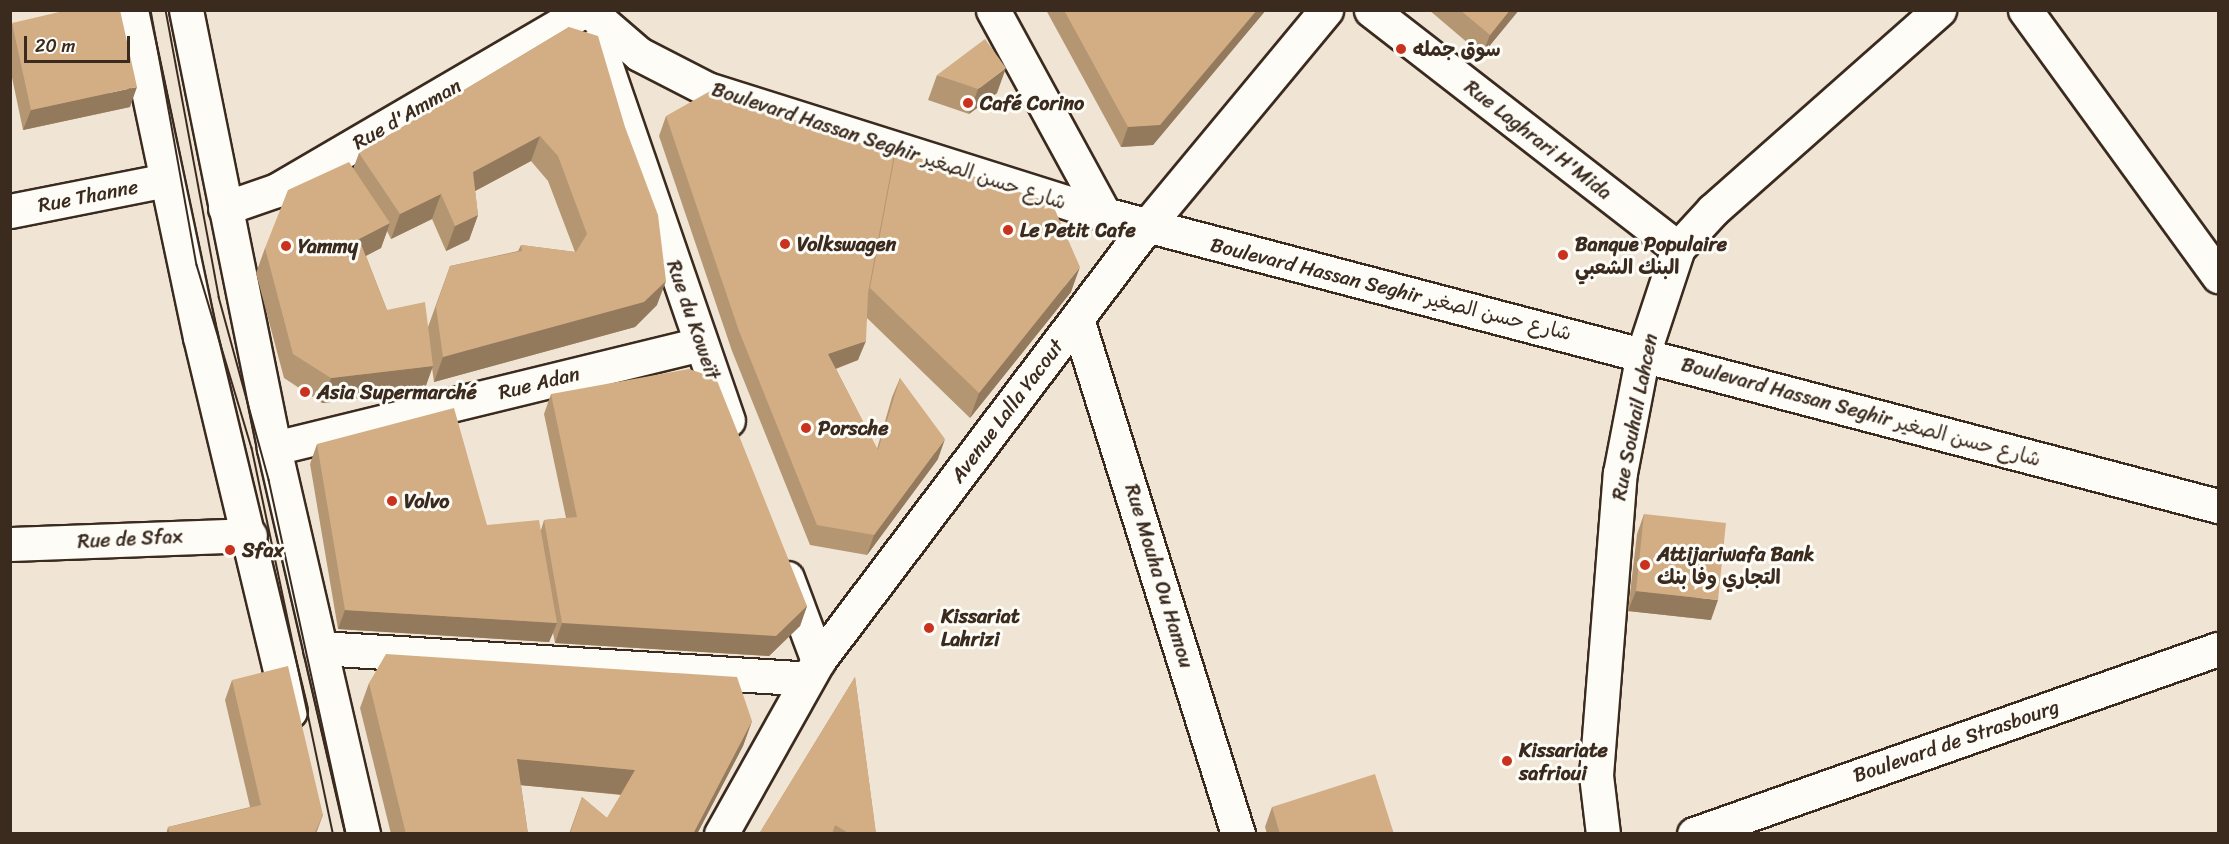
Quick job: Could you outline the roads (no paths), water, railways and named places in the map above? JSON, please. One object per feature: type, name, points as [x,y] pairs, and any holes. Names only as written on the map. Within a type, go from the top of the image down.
[{"type":"street","points":[[131,10],[200,337],[250,535],[297,742]]},
{"type":"street","points":[[186,10],[274,448],[363,834]]},
{"type":"street","name":"Rue d'Amman","points":[[225,208],[277,190],[587,10]]},
{"type":"street","name":"Boulevard Hassan Seghir شارع حسن الصغير","points":[[587,10],[639,54],[707,88],[1146,227],[1643,354],[2218,506]]},
{"type":"street","name":"Rue du Koweït","points":[[587,10],[700,344],[741,453]]},
{"type":"street","points":[[993,10],[1104,214]]},
{"type":"street","name":"Avenue Lalla Yacout","points":[[721,834],[813,670],[1146,227],[1326,10]]},
{"type":"street","name":"Rue Laghrari H'Mida","points":[[1371,10],[1678,248]]},
{"type":"street","name":"Rue Souhail Lahcen","points":[[1603,834],[1596,775],[1619,484],[1643,354],[1678,248],[1713,210],[1939,10]]},
{"type":"street","points":[[2025,10],[2218,276]]},
{"type":"street","name":"Rue Thanne","points":[[10,211],[166,180]]},
{"type":"street","name":"Rue Mouha Ou Hamou","points":[[1077,319],[1238,834]]},
{"type":"street","name":"Rue Adan","points":[[274,448],[700,344]]},
{"type":"street","name":"Rue de Sfax","points":[[10,544],[250,535]]},
{"type":"street","points":[[320,648],[813,670],[778,552]]},
{"type":"street","name":"Boulevard de Strasbourg","points":[[1694,834],[2218,649]]},
{"type":"tram line","points":[[151,10],[197,265],[252,448],[333,834]]},
{"type":"tram line","points":[[166,10],[219,297],[269,480],[346,834]]},
{"type":"place","name":"سوق جمله","points":[[1401,49]]},
{"type":"place","name":"Café Corino","points":[[968,103]]},
{"type":"place","name":"Le Petit Cafe","points":[[1008,230]]},
{"type":"place","name":"Volkswagen","points":[[785,244]]},
{"type":"place","name":"Yammy","points":[[286,246]]},
{"type":"place","name":"Banque Populaire البنك الشعبي","points":[[1563,255]]},
{"type":"place","name":"Asia Supermarché","points":[[305,392]]},
{"type":"place","name":"Porsche","points":[[806,428]]},
{"type":"place","name":"Volvo","points":[[392,501]]},
{"type":"place","name":"Sfax","points":[[230,550]]},
{"type":"place","name":"Attijariwafa Bank التجاري وفا بنك","points":[[1645,565]]},
{"type":"place","name":"Kissariat Lahrizi","points":[[929,628]]},
{"type":"place","name":"Kissariate safrioui","points":[[1507,761]]}]
